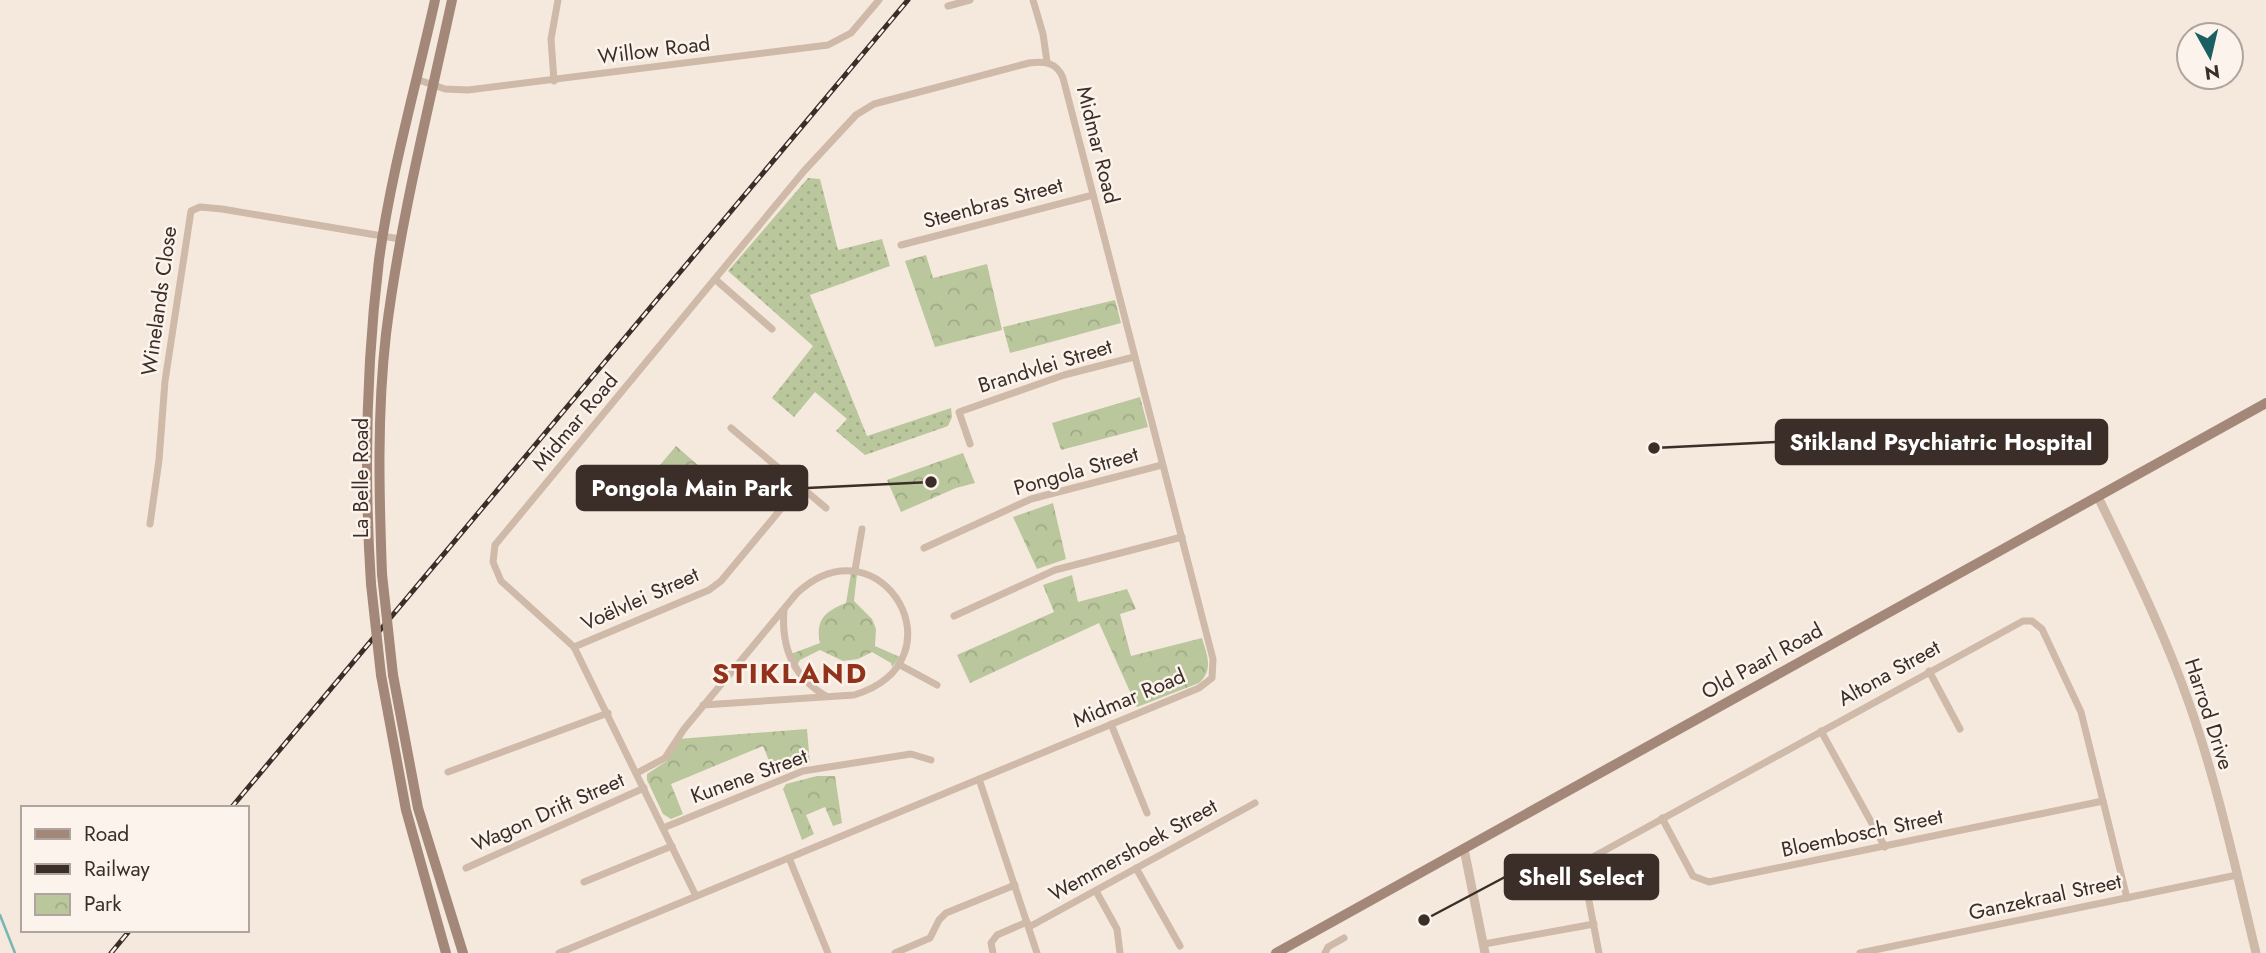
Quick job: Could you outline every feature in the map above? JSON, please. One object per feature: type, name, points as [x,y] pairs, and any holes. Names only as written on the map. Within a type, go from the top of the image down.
[{"type":"main road","name":"La Belle Road","points":[[435,0],[383,237],[368,404],[366,479],[371,584],[406,810],[446,953]]},
{"type":"main road","name":"La Belle Road","points":[[452,0],[400,239],[382,386],[378,487],[387,675],[418,808],[452,927],[463,953]]},
{"type":"main road","name":"Old Paarl Road","points":[[1276,953],[2266,403]]},
{"type":"main road","points":[[452,927],[456,953]]},
{"type":"street","points":[[554,81],[551,38],[558,0]]},
{"type":"street","name":"Willow Road","points":[[416,79],[432,86],[466,90],[828,45],[851,33],[879,0]]},
{"type":"street","points":[[948,6],[970,0]]},
{"type":"street","points":[[1033,0],[1043,34],[1047,62]]},
{"type":"street","name":"Midmar Road","points":[[559,953],[1199,688],[1212,678],[1213,659],[1062,74],[1047,62],[1029,63],[887,100],[865,109],[804,171],[716,281],[495,545],[492,562],[501,581],[574,647],[696,896]]},
{"type":"street","name":"Steenbras Street","points":[[901,245],[1093,195]]},
{"type":"street","name":"Winelands Close","points":[[150,524],[158,471],[164,381],[191,211],[200,207],[222,209],[400,239]]},
{"type":"street","points":[[716,281],[772,329]]},
{"type":"street","name":"Brandvlei Street","points":[[970,444],[959,412],[1064,375],[1134,357]]},
{"type":"street","points":[[731,428],[826,508]]},
{"type":"street","name":"Pongola Street","points":[[924,548],[1031,499],[1162,465]]},
{"type":"street","name":"Voëlvlei Street","points":[[574,647],[711,589],[800,486]]},
{"type":"street","name":"Harrod Drive","points":[[2098,497],[2148,601],[2190,705],[2256,953]]},
{"type":"street","points":[[855,570],[862,530]]},
{"type":"street","points":[[954,616],[1055,570],[1182,537]]},
{"type":"street","points":[[637,773],[663,761],[703,705],[797,593],[820,576],[855,570],[879,580],[900,600],[908,629],[907,648],[900,665],[873,689],[854,695],[703,705]]},
{"type":"street","points":[[785,609],[784,640],[794,667],[813,688],[826,696]]},
{"type":"street","name":"Altona Street","points":[[1599,953],[1584,874],[1587,862],[2019,622],[2036,623],[2042,629],[2078,702],[2127,898]]},
{"type":"street","points":[[900,665],[937,685]]},
{"type":"street","points":[[1929,671],[1960,729]]},
{"type":"street","points":[[448,772],[608,713]]},
{"type":"street","points":[[1111,724],[1147,813]]},
{"type":"street","points":[[1821,731],[1885,847]]},
{"type":"street","name":"Kunene Street","points":[[663,828],[803,771],[911,754],[931,760]]},
{"type":"street","points":[[979,779],[1037,953]]},
{"type":"street","name":"Wagon Drift Street","points":[[466,868],[644,788]]},
{"type":"street","name":"Bloembosch Street","points":[[1662,818],[1691,873],[1705,882],[2103,801]]},
{"type":"street","name":"Wemmershoek Street","points":[[993,953],[991,943],[995,936],[1028,925],[1096,891],[1255,803]]},
{"type":"street","points":[[584,882],[671,846]]},
{"type":"street","points":[[1464,849],[1484,949],[1594,923]]},
{"type":"street","points":[[789,858],[828,953]]},
{"type":"street","points":[[1136,868],[1180,946]]},
{"type":"street","name":"Ganzekraal Street","points":[[1860,953],[1881,951],[2237,875]]},
{"type":"street","points":[[895,953],[910,950],[930,938],[939,920],[946,913],[1015,885]]},
{"type":"street","points":[[1096,891],[1117,929],[1120,953]]},
{"type":"street","points":[[1325,953],[1328,947],[1344,938]]},
{"type":"street","points":[[581,944],[585,953]]},
{"type":"green space","points":[[808,178],[820,179],[838,250],[882,239],[890,266],[810,295],[867,436],[951,408],[952,417],[948,426],[865,455],[836,431],[847,419],[815,392],[794,417],[772,398],[813,346],[728,271]]},
{"type":"green space","points":[[926,255],[933,278],[987,264],[1002,330],[935,347],[905,261]]},
{"type":"green space","points":[[1115,300],[1121,323],[1010,353],[1003,327]]},
{"type":"green space","points":[[1140,397],[1148,427],[1061,450],[1052,423]]},
{"type":"green space","points":[[676,446],[699,466],[694,472],[726,498],[715,511],[694,493],[689,499],[655,471]]},
{"type":"green space","points":[[963,453],[975,483],[956,488],[901,512],[887,480]]},
{"type":"green space","points":[[1053,503],[1066,559],[1037,569],[1013,517]]},
{"type":"green space","points":[[851,573],[857,574],[854,601],[872,619],[876,629],[875,646],[900,657],[892,667],[891,663],[872,652],[858,659],[843,661],[820,650],[800,660],[797,665],[791,654],[820,643],[819,628],[824,617],[846,603]]},
{"type":"green space","points":[[1072,575],[1078,602],[1127,589],[1136,609],[1120,614],[1131,656],[1202,638],[1208,662],[1204,678],[1199,683],[1137,707],[1099,623],[970,683],[957,655],[1054,612],[1043,585]]},
{"type":"green space","points":[[807,729],[810,764],[774,773],[763,746],[671,784],[683,814],[671,819],[663,814],[647,780],[647,774],[667,761],[678,739]]},
{"type":"green space","points":[[817,776],[835,776],[842,823],[833,826],[825,807],[806,815],[814,834],[802,840],[783,789],[786,784]]},
{"type":"waterway","points":[[0,915],[15,953]]},
{"type":"railway","points":[[233,806],[908,0]]},
{"type":"railway","points":[[111,953],[128,932]]},
{"type":"place","name":"Stikland Psychiatric Hospital","points":[[1654,448]]},
{"type":"place","name":"Pongola Main Park","points":[[931,482]]},
{"type":"place","name":"Shell Select","points":[[1424,920]]},
{"type":"district","name":"STIKLAND","points":[[790,673]]}]
